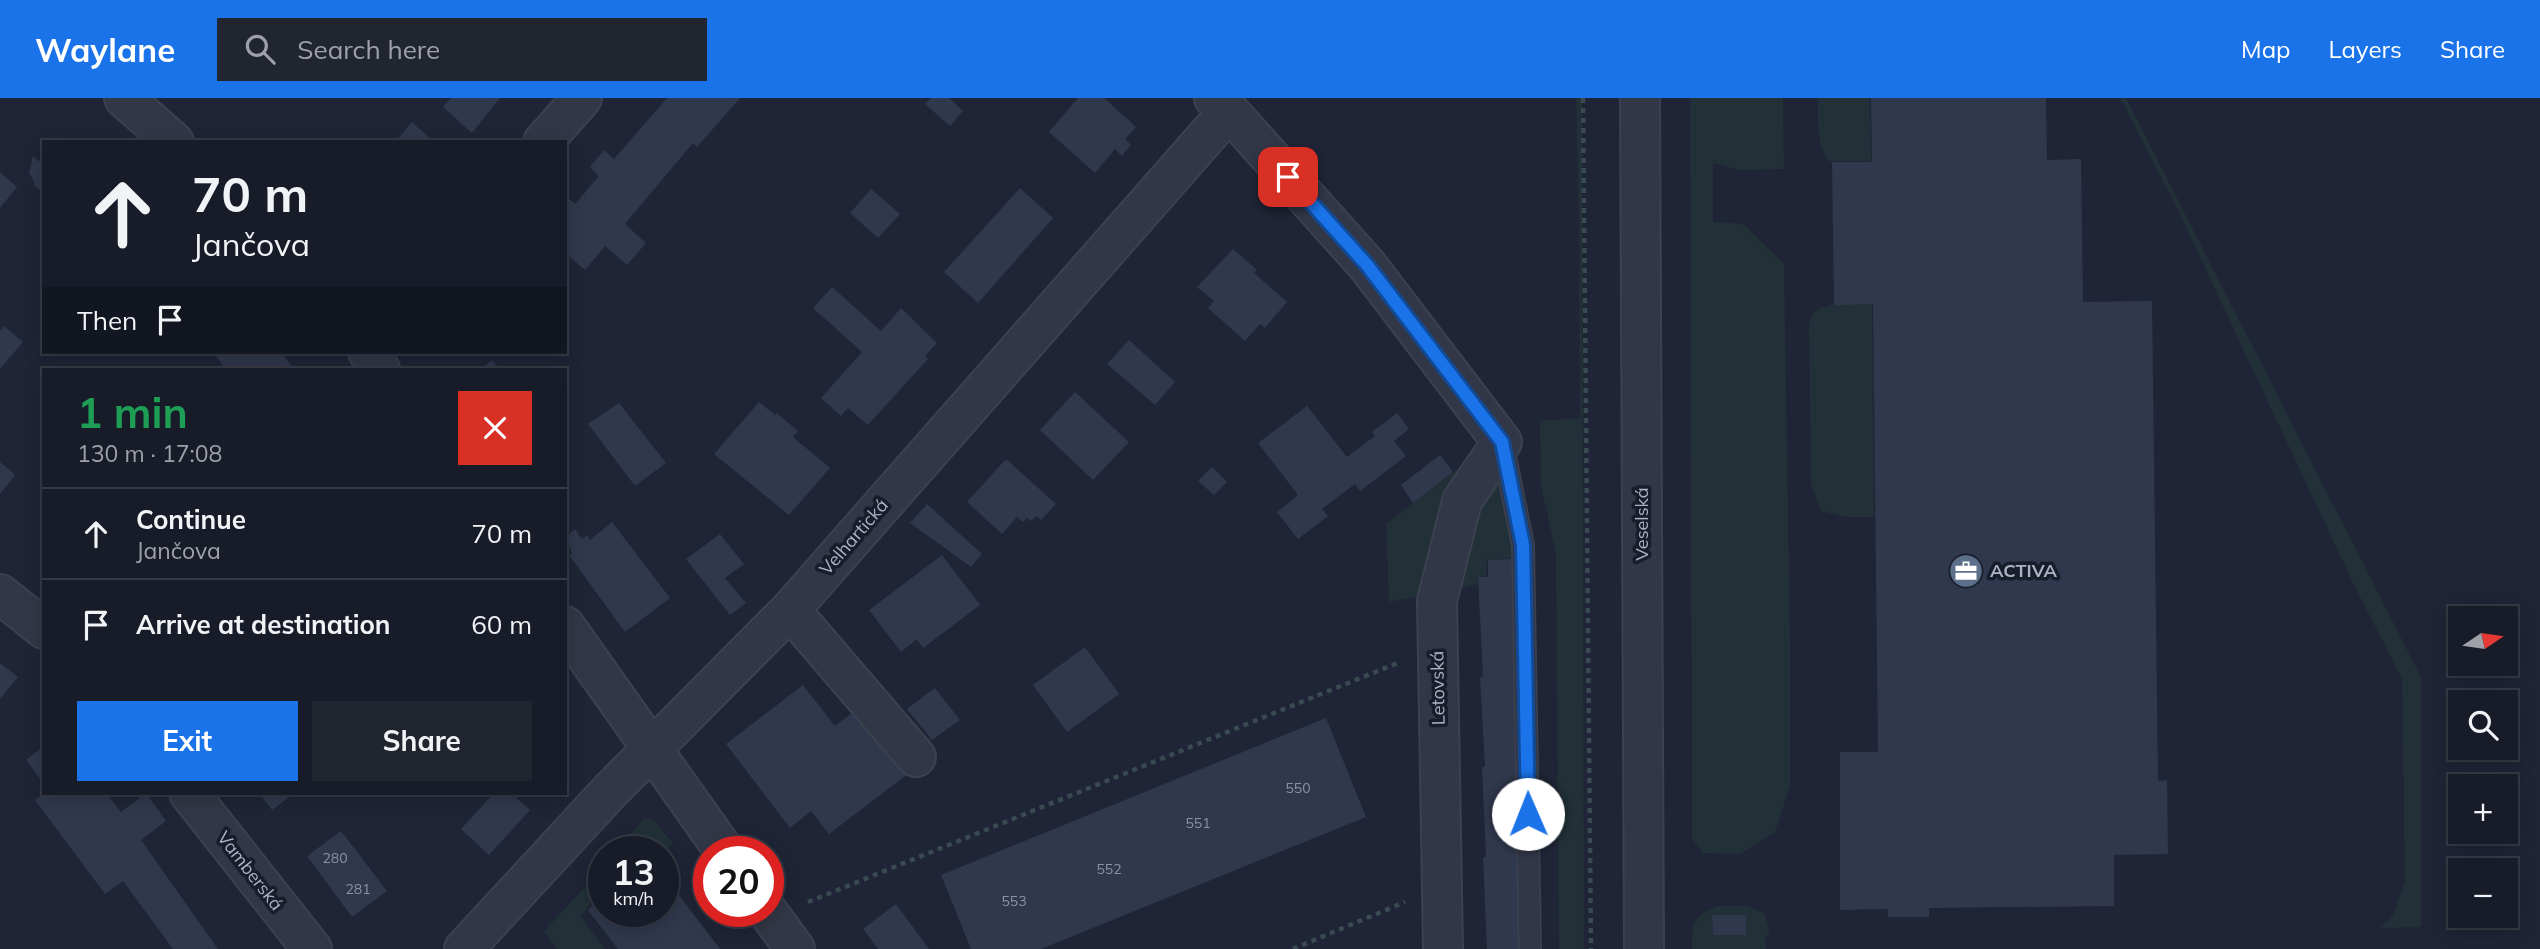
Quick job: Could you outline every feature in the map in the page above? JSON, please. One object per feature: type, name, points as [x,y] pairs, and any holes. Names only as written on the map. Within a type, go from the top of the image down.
[{"type":"street","points":[[124,98],[172,140]]},
{"type":"street","points":[[545,140],[582,98]]},
{"type":"street","name":"Veselská","points":[[1640,98],[1644,949]]},
{"type":"street","points":[[1222,104],[1367,265],[1502,442]]},
{"type":"street","name":"Velhartická","points":[[464,949],[610,790],[790,610],[1222,104]]},
{"type":"street","name":"Letovská","points":[[1443,949],[1437,601],[1462,501],[1502,442]]},
{"type":"street","points":[[0,593],[42,627]]},
{"type":"street","points":[[790,610],[915,757]]},
{"type":"street","points":[[567,629],[714,836]]},
{"type":"street","name":"Vamberská","points":[[191,795],[312,949]]},
{"type":"street","points":[[779,927],[795,949]]},
{"type":"lane","points":[[1502,442],[1523,545],[1530,949]]},
{"type":"path","points":[[1583,98],[1591,949]]},
{"type":"path","points":[[784,908],[1437,647]]},
{"type":"path","points":[[1293,949],[1441,887]]},
{"type":"shaded area","points":[[1576,98],[1582,98],[1584,949],[1559,949],[1556,554],[1541,486],[1540,421],[1580,418]]},
{"type":"shaded area","points":[[1690,98],[1783,98],[1784,169],[1738,170],[1713,163],[1713,222],[1743,224],[1784,264],[1790,786],[1775,832],[1740,854],[1703,853],[1692,839]]},
{"type":"shaded area","points":[[1818,98],[1870,98],[1871,161],[1828,161],[1820,138]]},
{"type":"shaded area","points":[[2120,98],[2126,98],[2421,677],[2421,927],[2381,928],[2393,915],[2405,882],[2402,679],[2353,583],[2177,208]]},
{"type":"shaded area","points":[[1872,303],[1874,517],[1845,517],[1821,511],[1811,484],[1809,324],[1812,316],[1825,306]]},
{"type":"shaded area","points":[[1481,451],[1426,595],[1389,602],[1386,524]]},
{"type":"shaded area","points":[[1497,475],[1506,497],[1514,558],[1487,560],[1486,576],[1477,577],[1478,584],[1457,590],[1476,514]]},
{"type":"shaded area","points":[[645,818],[653,820],[667,836],[629,836]]},
{"type":"shaded area","points":[[588,884],[588,908],[581,916],[605,949],[557,949],[544,931]]},
{"type":"shaded area","points":[[1718,906],[1747,906],[1764,913],[1770,935],[1765,935],[1766,949],[1692,949],[1693,927],[1698,917]],"holes":[[[1712,915],[1746,934],[1713,935]]]},
{"type":"building","points":[[451,98],[500,98],[472,133],[443,107]]},
{"type":"building","points":[[667,98],[740,98],[697,147],[693,143],[625,224],[646,243],[627,265],[605,246],[585,270],[567,255],[567,197],[575,204],[599,176],[590,167],[604,150],[614,159]]},
{"type":"building","points":[[931,98],[949,98],[963,111],[950,126],[925,104]]},
{"type":"building","points":[[1078,98],[1104,98],[1136,127],[1125,139],[1131,145],[1122,156],[1115,149],[1095,173],[1049,132]]},
{"type":"building","points":[[1871,98],[2046,98],[2047,160],[2081,159],[2083,302],[2152,301],[2158,781],[2167,780],[2168,854],[2114,855],[2114,906],[1929,908],[1929,917],[1888,917],[1888,909],[1840,910],[1840,752],[1878,752],[1873,304],[1834,305],[1832,162],[1872,162]]},
{"type":"building","points":[[412,122],[432,140],[397,140]]},
{"type":"building","points":[[33,156],[42,163],[42,192],[33,185],[35,183],[29,173]]},
{"type":"building","points":[[0,172],[17,187],[0,208]]},
{"type":"building","points":[[1020,188],[1053,218],[978,303],[944,272]]},
{"type":"building","points":[[871,189],[900,214],[878,238],[850,213]]},
{"type":"building","points":[[1233,249],[1257,270],[1254,273],[1287,302],[1265,328],[1260,324],[1245,341],[1208,308],[1214,301],[1197,287]]},
{"type":"building","points":[[832,287],[881,331],[901,308],[937,343],[925,356],[928,359],[868,425],[848,408],[841,416],[821,398],[862,352],[813,308]]},
{"type":"building","points":[[4,326],[23,342],[0,369],[0,331]]},
{"type":"building","points":[[1129,340],[1175,382],[1155,405],[1107,364]]},
{"type":"building","points":[[214,354],[283,354],[293,368],[224,368]]},
{"type":"building","points":[[492,360],[498,368],[482,368]]},
{"type":"building","points":[[1075,392],[1129,442],[1093,480],[1040,430]]},
{"type":"building","points":[[759,402],[798,431],[793,437],[830,468],[789,515],[714,454]]},
{"type":"building","points":[[619,403],[666,463],[635,486],[588,424]]},
{"type":"building","points":[[1307,406],[1347,457],[1375,436],[1372,432],[1397,413],[1409,429],[1394,441],[1406,456],[1360,491],[1355,484],[1322,509],[1328,516],[1298,539],[1277,512],[1298,495],[1258,443]]},
{"type":"building","points":[[1440,455],[1453,472],[1413,503],[1401,485]]},
{"type":"building","points":[[1006,459],[1056,504],[1041,520],[1036,516],[1031,521],[1027,518],[1023,522],[1017,517],[1002,534],[967,502]]},
{"type":"building","points":[[0,462],[15,475],[0,494]]},
{"type":"building","points":[[1212,467],[1227,482],[1214,495],[1198,481]]},
{"type":"building","points":[[927,504],[982,554],[971,567],[910,523]]},
{"type":"building","points":[[612,522],[670,598],[625,632],[569,555],[572,553],[567,540],[575,529],[582,539],[587,535],[590,540]]},
{"type":"building","points":[[720,534],[744,564],[725,578],[746,603],[730,615],[686,559]]},
{"type":"building","points":[[942,555],[980,605],[923,648],[917,639],[901,652],[869,610]]},
{"type":"building","points":[[1516,559],[1522,949],[1487,949],[1482,767],[1485,767],[1480,677],[1483,677],[1478,577],[1488,577],[1488,560]]},
{"type":"building","points":[[1085,647],[1119,694],[1067,732],[1033,685]]},
{"type":"building","points":[[0,663],[18,677],[0,699]]},
{"type":"building","points":[[803,685],[835,726],[859,708],[909,773],[829,834],[811,811],[790,828],[726,744]]},
{"type":"building","points":[[935,688],[960,720],[932,740],[907,709]]},
{"type":"building","points":[[1326,718],[1366,817],[1041,949],[971,949],[941,875]]},
{"type":"building","points":[[42,748],[42,781],[26,760]]},
{"type":"building","points":[[42,795],[108,795],[121,812],[143,795],[147,795],[166,821],[141,840],[218,949],[173,949],[123,881],[105,894],[35,800]]},
{"type":"building","points":[[261,795],[292,795],[272,810]]},
{"type":"building","points":[[492,795],[513,795],[530,810],[489,855],[461,829]]},
{"type":"building","points":[[341,831],[387,891],[352,917],[307,856]]},
{"type":"building","points":[[679,895],[693,913],[693,927],[703,927],[720,949],[618,949],[601,927],[679,927]]},
{"type":"building","points":[[896,904],[929,949],[878,949],[863,929]]},
{"type":"building","points":[[1712,915],[1746,915],[1746,935],[1713,935]]},
{"type":"place","name":"ACTIVA","points":[[1966,571]]},
{"type":"route","points":[[1288,177],[1367,265],[1502,442],[1523,545],[1528,814]]}]
